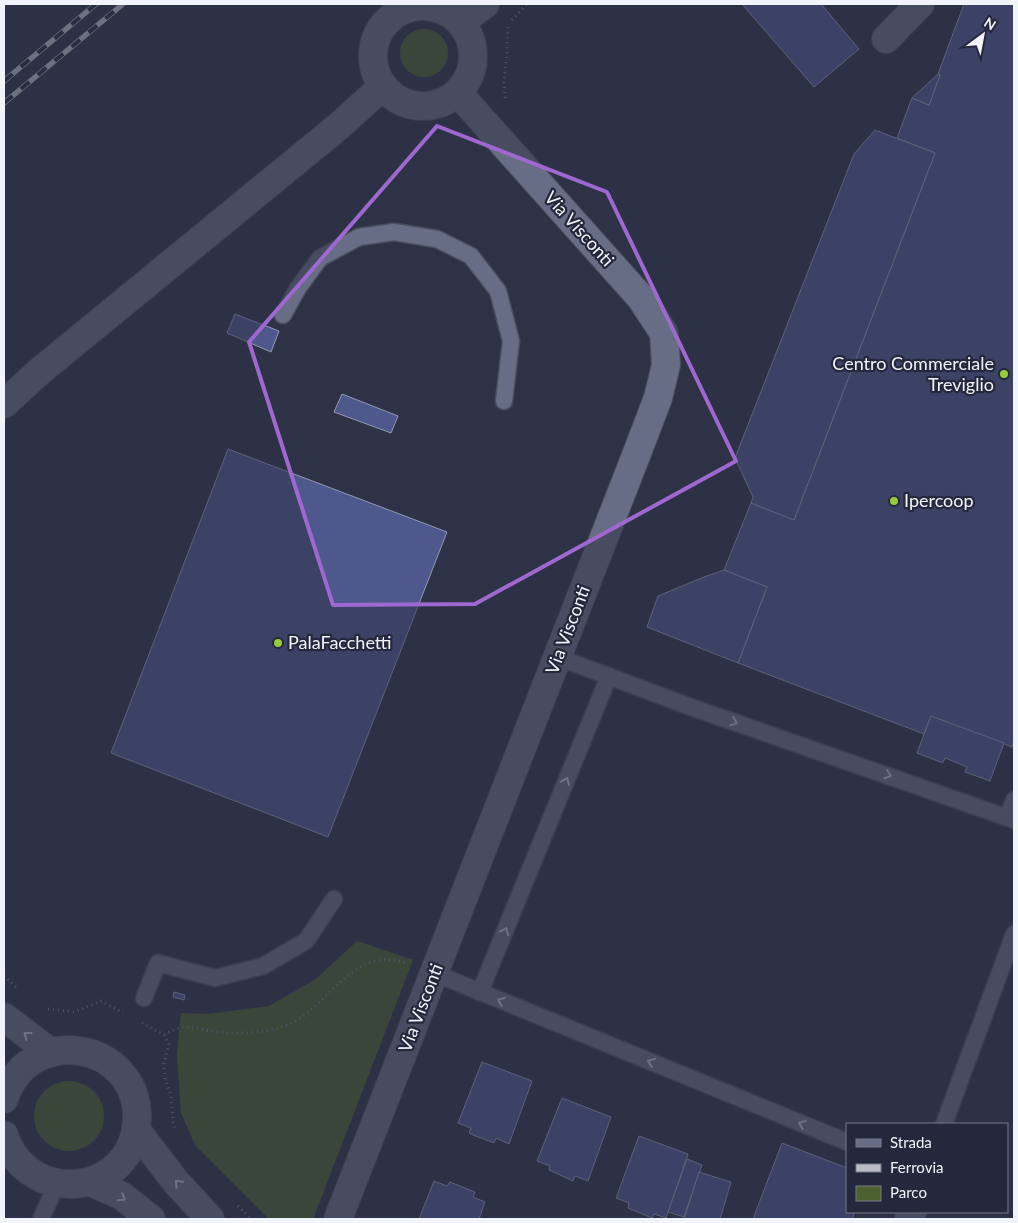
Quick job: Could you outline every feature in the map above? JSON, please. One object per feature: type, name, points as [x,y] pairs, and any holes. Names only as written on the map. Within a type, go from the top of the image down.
[{"type":"street","points":[[461,22],[485,4]]},
{"type":"street","points":[[886,39],[920,4]]},
{"type":"street","points":[[416,5],[429,5],[449,12],[461,22],[471,39],[474,59],[468,78],[458,92],[440,103],[420,106],[401,101],[383,86],[376,72],[373,52],[378,33],[390,17],[406,8],[416,5]]},
{"type":"street","points":[[4,404],[40,371],[339,126],[383,86]]},
{"type":"street","name":"Via Visconti","points":[[338,1219],[658,398],[666,365],[664,333],[641,298],[458,92]]},
{"type":"street","points":[[4,1017],[50,1052]]},
{"type":"street","points":[[4,1099],[8,1088],[20,1071],[34,1059],[50,1052],[71,1050],[99,1057],[115,1068],[128,1084],[135,1101],[137,1113],[136,1130],[130,1148],[121,1161],[91,1182],[57,1184],[32,1174],[10,1162],[4,1135]]},
{"type":"street","points":[[136,1130],[176,1182],[210,1219]]},
{"type":"street","points":[[91,1182],[122,1196],[151,1219]]},
{"type":"lane","points":[[283,316],[298,288],[320,258],[359,237],[394,232],[437,239],[471,256],[498,291],[511,341],[504,401]]},
{"type":"lane","points":[[557,657],[688,706],[1011,818],[1014,800]]},
{"type":"lane","points":[[480,992],[609,676]]},
{"type":"lane","points":[[144,998],[158,963],[215,978],[263,966],[306,940],[334,899]]},
{"type":"lane","points":[[944,1123],[1014,934]]},
{"type":"lane","points":[[434,974],[846,1142]]},
{"type":"lane","points":[[42,1219],[57,1184]]},
{"type":"path","points":[[164,1035],[176,1028],[191,1027],[217,1032],[250,1033],[288,1025],[315,1008],[342,979],[364,966],[381,959],[401,962],[434,974]]},
{"type":"highlighted area","points":[[437,126],[607,192],[736,461],[475,604],[333,605],[249,342]]},
{"type":"green space","points":[[424,29],[433,31],[441,36],[446,44],[448,53],[446,62],[441,70],[433,75],[424,77],[415,75],[407,70],[402,62],[400,53],[402,44],[407,36],[415,31]]},
{"type":"green space","points":[[357,941],[413,960],[313,1219],[269,1219],[195,1145],[181,1113],[177,1055],[181,1013],[207,1014],[269,1006],[316,979]]},
{"type":"green space","points":[[69,1081],[82,1084],[94,1091],[101,1103],[104,1116],[101,1129],[94,1141],[82,1148],[69,1151],[56,1148],[44,1141],[37,1129],[34,1116],[37,1103],[44,1091],[56,1084]]},
{"type":"building","points":[[742,4],[821,4],[859,49],[814,87]]},
{"type":"building","points":[[964,4],[1014,4],[1014,740],[1012,747],[931,716],[924,734],[738,663],[767,587],[724,570],[751,503],[794,520],[935,153],[897,138],[912,98],[929,105],[940,75],[938,74]]},
{"type":"building","points":[[938,74],[940,75],[929,105],[912,98]]},
{"type":"building","points":[[875,130],[935,153],[794,520],[751,503],[753,497],[735,458],[854,154]]},
{"type":"building","points":[[235,314],[279,331],[271,352],[227,333]]},
{"type":"building","points":[[342,394],[398,416],[391,433],[334,412]]},
{"type":"building","name":"PalaFacchetti","points":[[228,449],[447,532],[328,837],[111,753]]},
{"type":"building","points":[[724,570],[767,587],[738,663],[647,627],[658,596]]},
{"type":"building","points":[[931,716],[1004,743],[990,781],[965,772],[967,767],[945,758],[943,763],[917,753]]},
{"type":"building","points":[[174,992],[185,995],[184,1000],[173,997]]},
{"type":"building","points":[[482,1062],[532,1081],[509,1144],[496,1138],[494,1143],[473,1135],[469,1133],[471,1128],[458,1123]]},
{"type":"building","points":[[562,1098],[611,1117],[588,1181],[575,1176],[573,1181],[549,1170],[550,1166],[537,1161]]},
{"type":"building","points":[[639,1136],[688,1154],[666,1218],[654,1214],[652,1218],[628,1208],[629,1203],[616,1198]]},
{"type":"building","points":[[782,1143],[846,1168],[846,1213],[855,1213],[852,1219],[753,1219]]},
{"type":"building","points":[[687,1159],[702,1165],[684,1217],[668,1212]]},
{"type":"building","points":[[699,1172],[731,1182],[720,1219],[684,1219]]},
{"type":"building","points":[[434,1181],[447,1186],[450,1182],[475,1192],[473,1197],[485,1202],[479,1219],[419,1219]]},
{"type":"railway","points":[[4,81],[96,4]]},
{"type":"railway","points":[[4,103],[123,4]]},
{"type":"place","name":"Centro Commerciale Treviglio","points":[[1004,374]]},
{"type":"place","name":"Ipercoop","points":[[894,501]]},
{"type":"place","name":"PalaFacchetti","points":[[278,643]]}]
